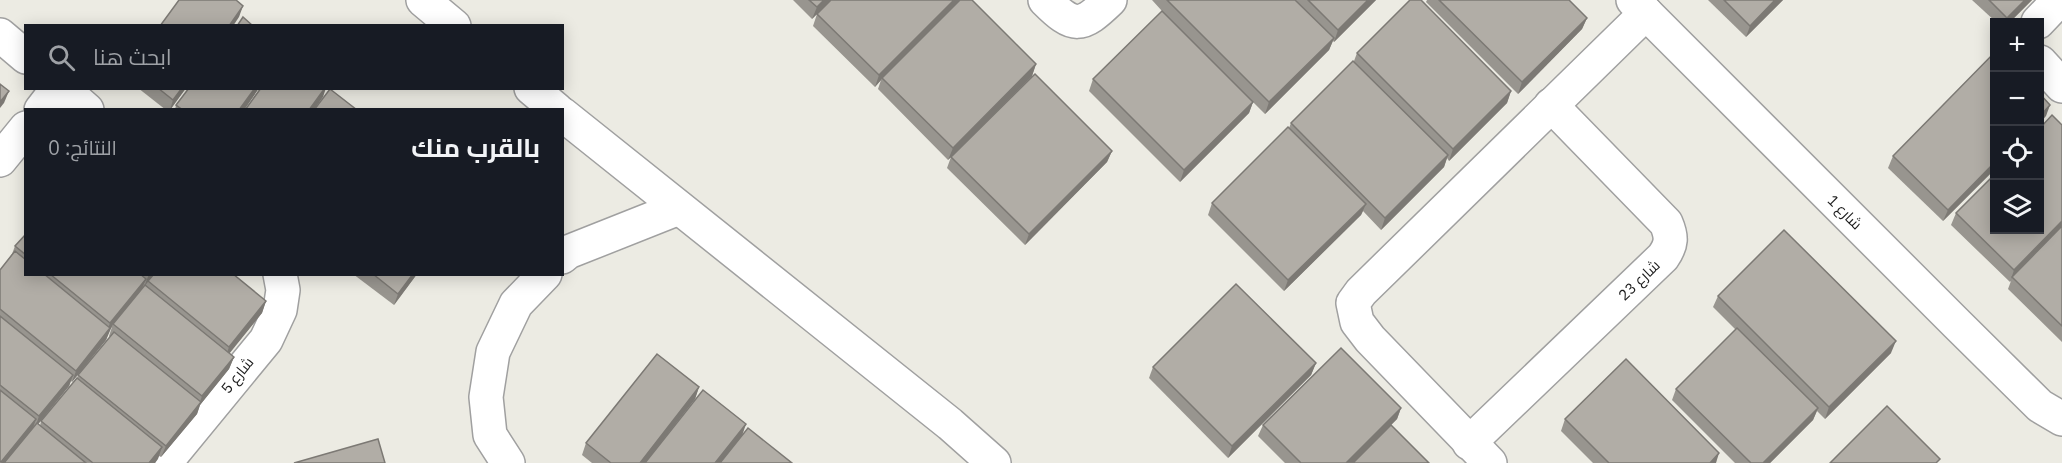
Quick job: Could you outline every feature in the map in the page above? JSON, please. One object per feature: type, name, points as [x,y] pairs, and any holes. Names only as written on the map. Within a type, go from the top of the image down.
[{"type":"street","points":[[423,0],[452,24]]},
{"type":"street","points":[[1045,0],[1065,18],[1083,22],[1092,17],[1110,0]]},
{"type":"street","points":[[2042,18],[2059,0]]},
{"type":"street","name":"شارع 23","points":[[1551,105],[1666,223],[1671,235],[1671,244],[1663,257],[1480,453],[1370,339],[1357,322],[1353,303],[1361,292],[1551,105],[1639,7]]},
{"type":"street","name":"شارع 1","points":[[1639,7],[2040,405],[2062,419]]},
{"type":"street","points":[[0,35],[24,55]]},
{"type":"street","points":[[2044,66],[2062,86]]},
{"type":"street","points":[[43,108],[56,90]]},
{"type":"street","points":[[64,90],[85,108]]},
{"type":"street","points":[[533,90],[556,108]]},
{"type":"street","points":[[564,116],[950,424],[994,463]]},
{"type":"street","points":[[0,160],[24,130]]},
{"type":"street","points":[[564,255],[679,208]]},
{"type":"street","name":"شارع 5","points":[[165,463],[266,340],[280,310],[283,290],[280,276]]},
{"type":"street","points":[[508,463],[490,435],[486,397],[493,352],[516,304],[543,276]]},
{"type":"building","points":[[179,0],[236,0],[243,6],[230,24],[161,24]]},
{"type":"building","points":[[809,0],[824,0],[817,7]]},
{"type":"building","points":[[831,0],[954,0],[879,75],[817,14]]},
{"type":"building","points":[[960,0],[972,0],[1036,64],[953,148],[882,78]]},
{"type":"building","points":[[1167,0],[1295,0],[1334,38],[1269,102]]},
{"type":"building","points":[[1308,0],[1368,0],[1338,30]]},
{"type":"building","points":[[1410,0],[1421,0],[1511,91],[1453,149],[1357,53]]},
{"type":"building","points":[[1439,0],[1569,0],[1587,18],[1522,82]]},
{"type":"building","points":[[1724,0],[1775,0],[1750,26]]},
{"type":"building","points":[[1989,0],[2025,0],[2007,18]]},
{"type":"building","points":[[1162,11],[1253,102],[1184,170],[1093,79]]},
{"type":"building","points":[[243,17],[251,24],[238,24]]},
{"type":"building","points":[[1990,57],[1990,167],[1948,210],[1893,156]]},
{"type":"building","points":[[1353,61],[1448,155],[1385,218],[1291,123]]},
{"type":"building","points":[[1035,74],[1112,151],[1029,234],[951,157]]},
{"type":"building","points":[[0,84],[9,91],[0,102]]},
{"type":"building","points":[[160,90],[180,90],[173,100]]},
{"type":"building","points":[[187,90],[254,90],[240,108],[180,108],[176,105]]},
{"type":"building","points":[[260,90],[324,90],[310,108],[246,108]]},
{"type":"building","points":[[331,90],[354,108],[316,108]]},
{"type":"building","points":[[2044,98],[2050,105],[2044,112]]},
{"type":"building","points":[[2052,115],[2062,125],[2062,221],[2014,270],[1956,213],[1990,179],[1990,234],[2044,234],[2044,124]]},
{"type":"building","points":[[1288,127],[1366,204],[1288,280],[1212,203]]},
{"type":"building","points":[[2062,226],[2062,326],[2012,277]]},
{"type":"building","points":[[1784,230],[1896,341],[1829,407],[1718,296]]},
{"type":"building","points":[[24,236],[24,253],[15,246]]},
{"type":"building","points":[[15,251],[24,258],[24,276],[46,276],[110,328],[76,371],[0,309],[0,270]]},
{"type":"building","points":[[52,276],[142,276],[146,279],[110,323]]},
{"type":"building","points":[[152,276],[235,276],[266,301],[229,347],[148,281]]},
{"type":"building","points":[[376,276],[412,276],[398,294]]},
{"type":"building","points":[[1236,284],[1316,363],[1232,446],[1153,367]]},
{"type":"building","points":[[145,285],[234,357],[202,396],[113,324]]},
{"type":"building","points":[[0,316],[73,375],[39,416],[0,385]]},
{"type":"building","points":[[1737,328],[1818,408],[1763,463],[1751,463],[1676,389]]},
{"type":"building","points":[[114,332],[201,402],[166,446],[78,375]]},
{"type":"building","points":[[1341,348],[1401,408],[1346,463],[1301,463],[1263,425]]},
{"type":"building","points":[[657,354],[699,387],[640,463],[611,463],[586,443]]},
{"type":"building","points":[[1626,359],[1719,453],[1710,463],[1609,463],[1565,419]]},
{"type":"building","points":[[77,378],[162,447],[149,463],[93,463],[41,421]]},
{"type":"building","points":[[0,390],[36,419],[1,462],[0,461]]},
{"type":"building","points":[[703,390],[746,424],[715,463],[645,463]]},
{"type":"building","points":[[1887,406],[1940,459],[1936,463],[1830,463]]},
{"type":"building","points":[[37,423],[86,463],[4,463]]},
{"type":"building","points":[[1391,425],[1429,463],[1353,463]]},
{"type":"building","points":[[748,428],[792,463],[720,463]]},
{"type":"building","points":[[378,439],[385,463],[294,463]]}]
